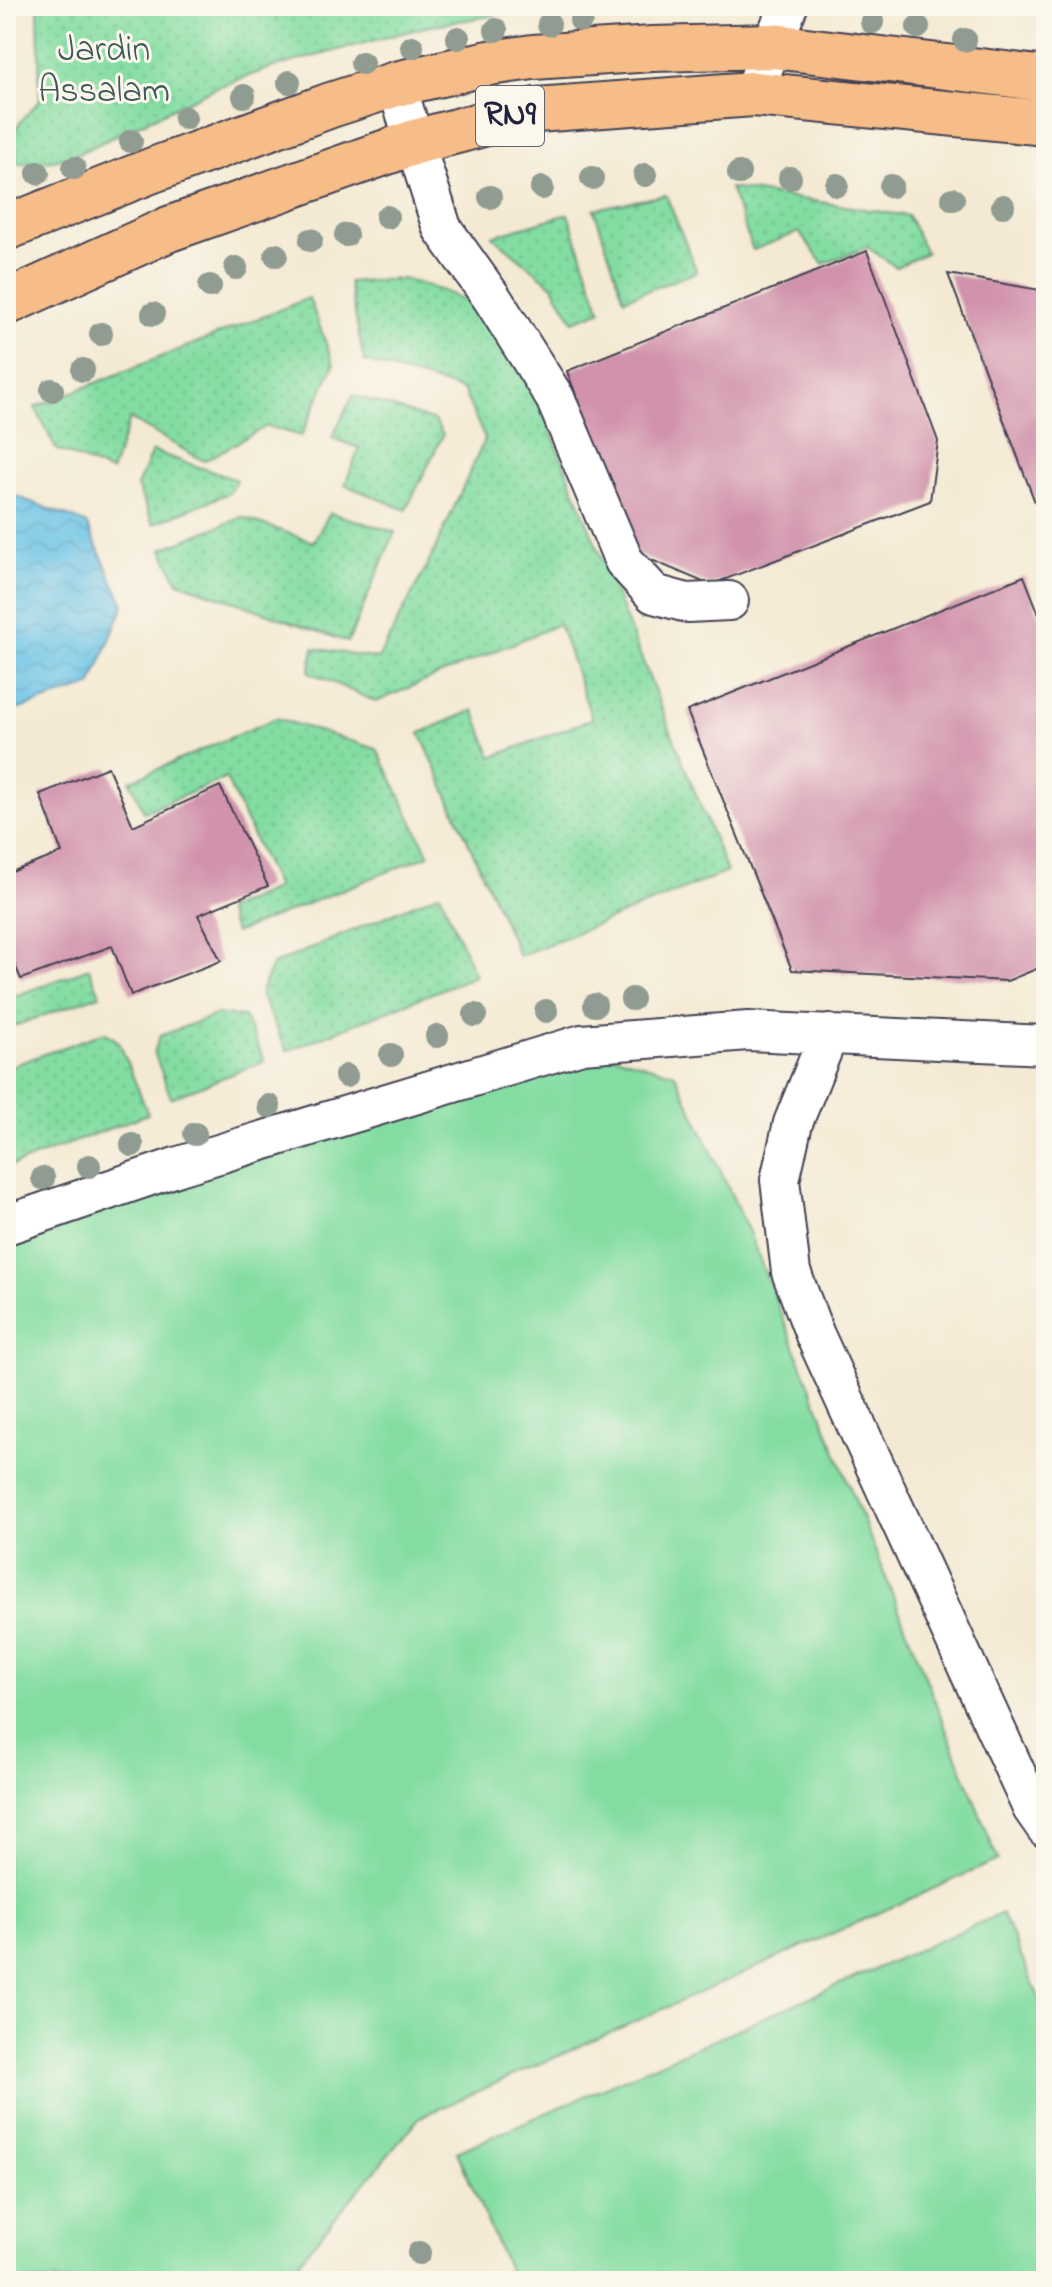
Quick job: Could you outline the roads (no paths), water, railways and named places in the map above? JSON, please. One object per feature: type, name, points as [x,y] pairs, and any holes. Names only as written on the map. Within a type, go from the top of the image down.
[{"type":"main road","name":"RN9","points":[[6,228],[167,164],[396,84],[489,63],[652,49],[773,46],[1046,79]]},
{"type":"main road","name":"RN9","points":[[6,303],[169,229],[415,142],[536,110],[753,94],[1046,123]]},
{"type":"street","points":[[753,94],[788,6]]},
{"type":"street","points":[[396,84],[442,228],[492,298],[555,398],[624,561],[654,594],[687,603],[729,601]]},
{"type":"street","points":[[6,1225],[179,1166],[582,1044],[748,1031],[1046,1045]]},
{"type":"street","points":[[829,1034],[793,1123],[780,1180],[791,1272],[815,1335],[1039,1818]]},
{"type":"water","points":[[6,476],[13,495],[86,523],[124,605],[91,686],[13,711],[6,708]]},
{"type":"park label","name":"Jardin Assalam","points":[[104,72]]}]
